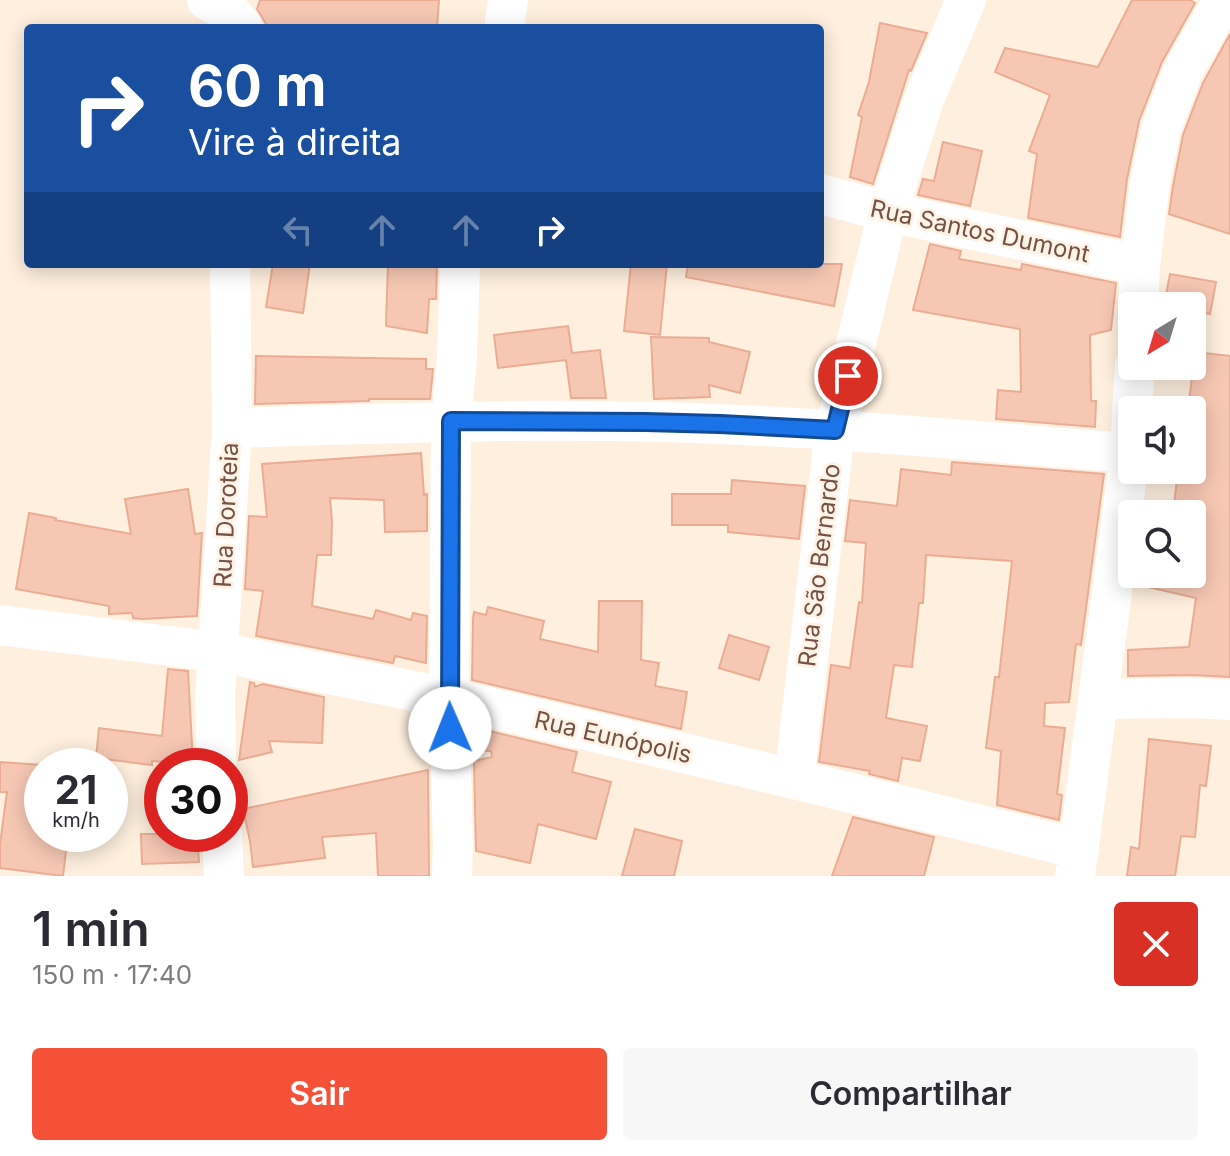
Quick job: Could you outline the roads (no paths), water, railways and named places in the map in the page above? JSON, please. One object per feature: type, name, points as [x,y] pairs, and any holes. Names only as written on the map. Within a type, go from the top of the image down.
[{"type":"street","points":[[207,0],[231,13],[240,24]]},
{"type":"street","points":[[505,24],[508,0]]},
{"type":"street","name":"Rua São Bernardo","points":[[794,779],[835,430],[888,212],[924,99],[966,0]]},
{"type":"street","points":[[1139,292],[1150,182],[1161,129],[1182,73],[1223,0]]},
{"type":"street","name":"Rua Santos Dumont","points":[[824,195],[888,212],[1140,265]]},
{"type":"street","name":"Rua Doroteia","points":[[215,748],[214,724],[232,428],[230,268]]},
{"type":"street","points":[[452,876],[449,698],[451,421],[457,359],[460,268]]},
{"type":"street","points":[[232,428],[451,421],[645,422],[835,430],[1118,426]]},
{"type":"street","points":[[1077,863],[1124,484]]},
{"type":"street","name":"Rua Eunópolis","points":[[0,625],[218,652],[449,698],[794,779],[1077,863]]},
{"type":"street","points":[[1098,699],[1230,700]]},
{"type":"street","points":[[223,852],[224,876]]}]
